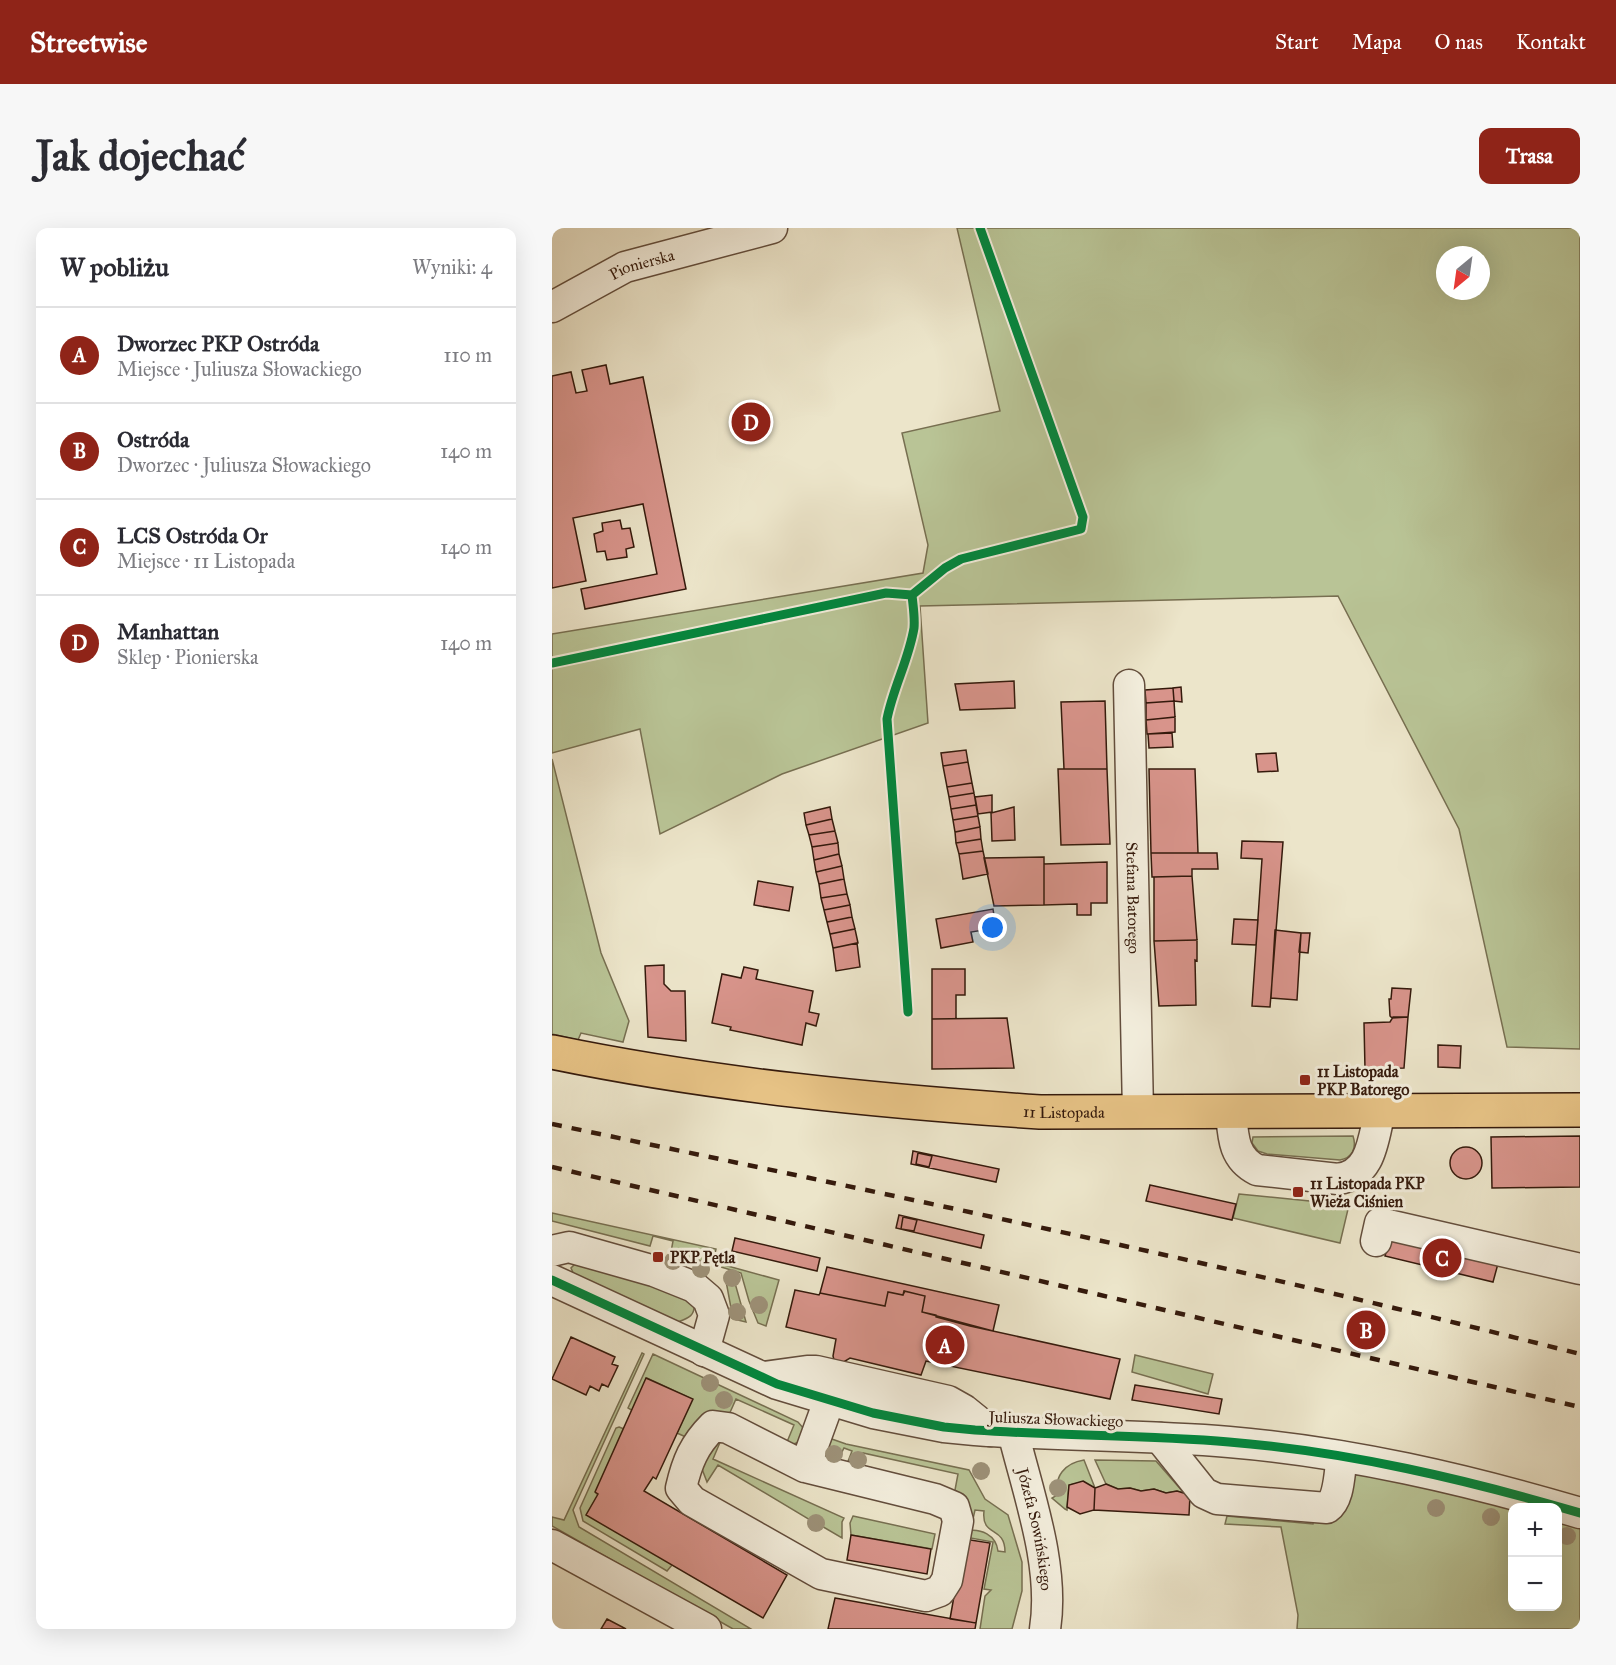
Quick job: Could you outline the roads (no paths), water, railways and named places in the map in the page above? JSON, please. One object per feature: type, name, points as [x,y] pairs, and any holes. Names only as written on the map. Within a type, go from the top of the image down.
[{"type":"main road","name":"11 Listopada","points":[[552,1052],[674,1073],[887,1099],[1040,1112],[1580,1110]]},
{"type":"street","name":"Pionierska","points":[[552,307],[625,267],[772,228]]},
{"type":"street","name":"Stefana Batorego","points":[[1129,685],[1138,1112]]},
{"type":"street","points":[[1232,1112],[1234,1141],[1242,1159],[1249,1166],[1257,1170],[1338,1179],[1356,1174],[1364,1165],[1370,1153],[1380,1111]]},
{"type":"street","points":[[1376,1241],[1380,1223],[1580,1269]]},
{"type":"street","points":[[552,1251],[569,1247],[637,1266],[694,1287],[708,1299],[714,1315],[704,1351]]},
{"type":"street","name":"Juliusza Słowackiego","points":[[552,1280],[760,1378],[873,1413],[944,1427],[1257,1445],[1342,1457],[1452,1477],[1580,1513]]},
{"type":"street","points":[[760,1378],[816,1371],[948,1401],[1001,1432]]},
{"type":"street","points":[[805,1467],[829,1401]]},
{"type":"street","points":[[713,1426],[728,1428],[805,1467],[935,1499],[954,1507],[958,1521],[947,1580],[940,1591],[926,1596],[821,1574],[692,1501],[681,1488],[685,1468],[699,1440],[713,1426]]},
{"type":"street","name":"Józefa Sowińskiego","points":[[1001,1432],[1038,1534],[1046,1580],[1045,1629]]},
{"type":"street","points":[[1160,1438],[1204,1493],[1217,1499],[1327,1508],[1335,1498],[1342,1457]]},
{"type":"street","points":[[552,1545],[706,1629]]},
{"type":"railway","points":[[552,1124],[939,1205],[1196,1262],[1580,1354]]},
{"type":"railway","points":[[552,1167],[1580,1407]]},
{"type":"place","name":"Manhattan","points":[[751,422]]},
{"type":"place","name":"11 Listopada PKP Batorego","points":[[1305,1080]]},
{"type":"place","name":"11 Listopada PKP Wieża Ciśnien","points":[[1298,1192]]},
{"type":"place","name":"PKP Pętla","points":[[658,1257]]},
{"type":"place","name":"LCS Ostróda Or","points":[[1442,1258]]},
{"type":"place","name":"Ostróda","points":[[1366,1330]]},
{"type":"place","name":"Dworzec PKP Ostróda","points":[[945,1345]]}]
